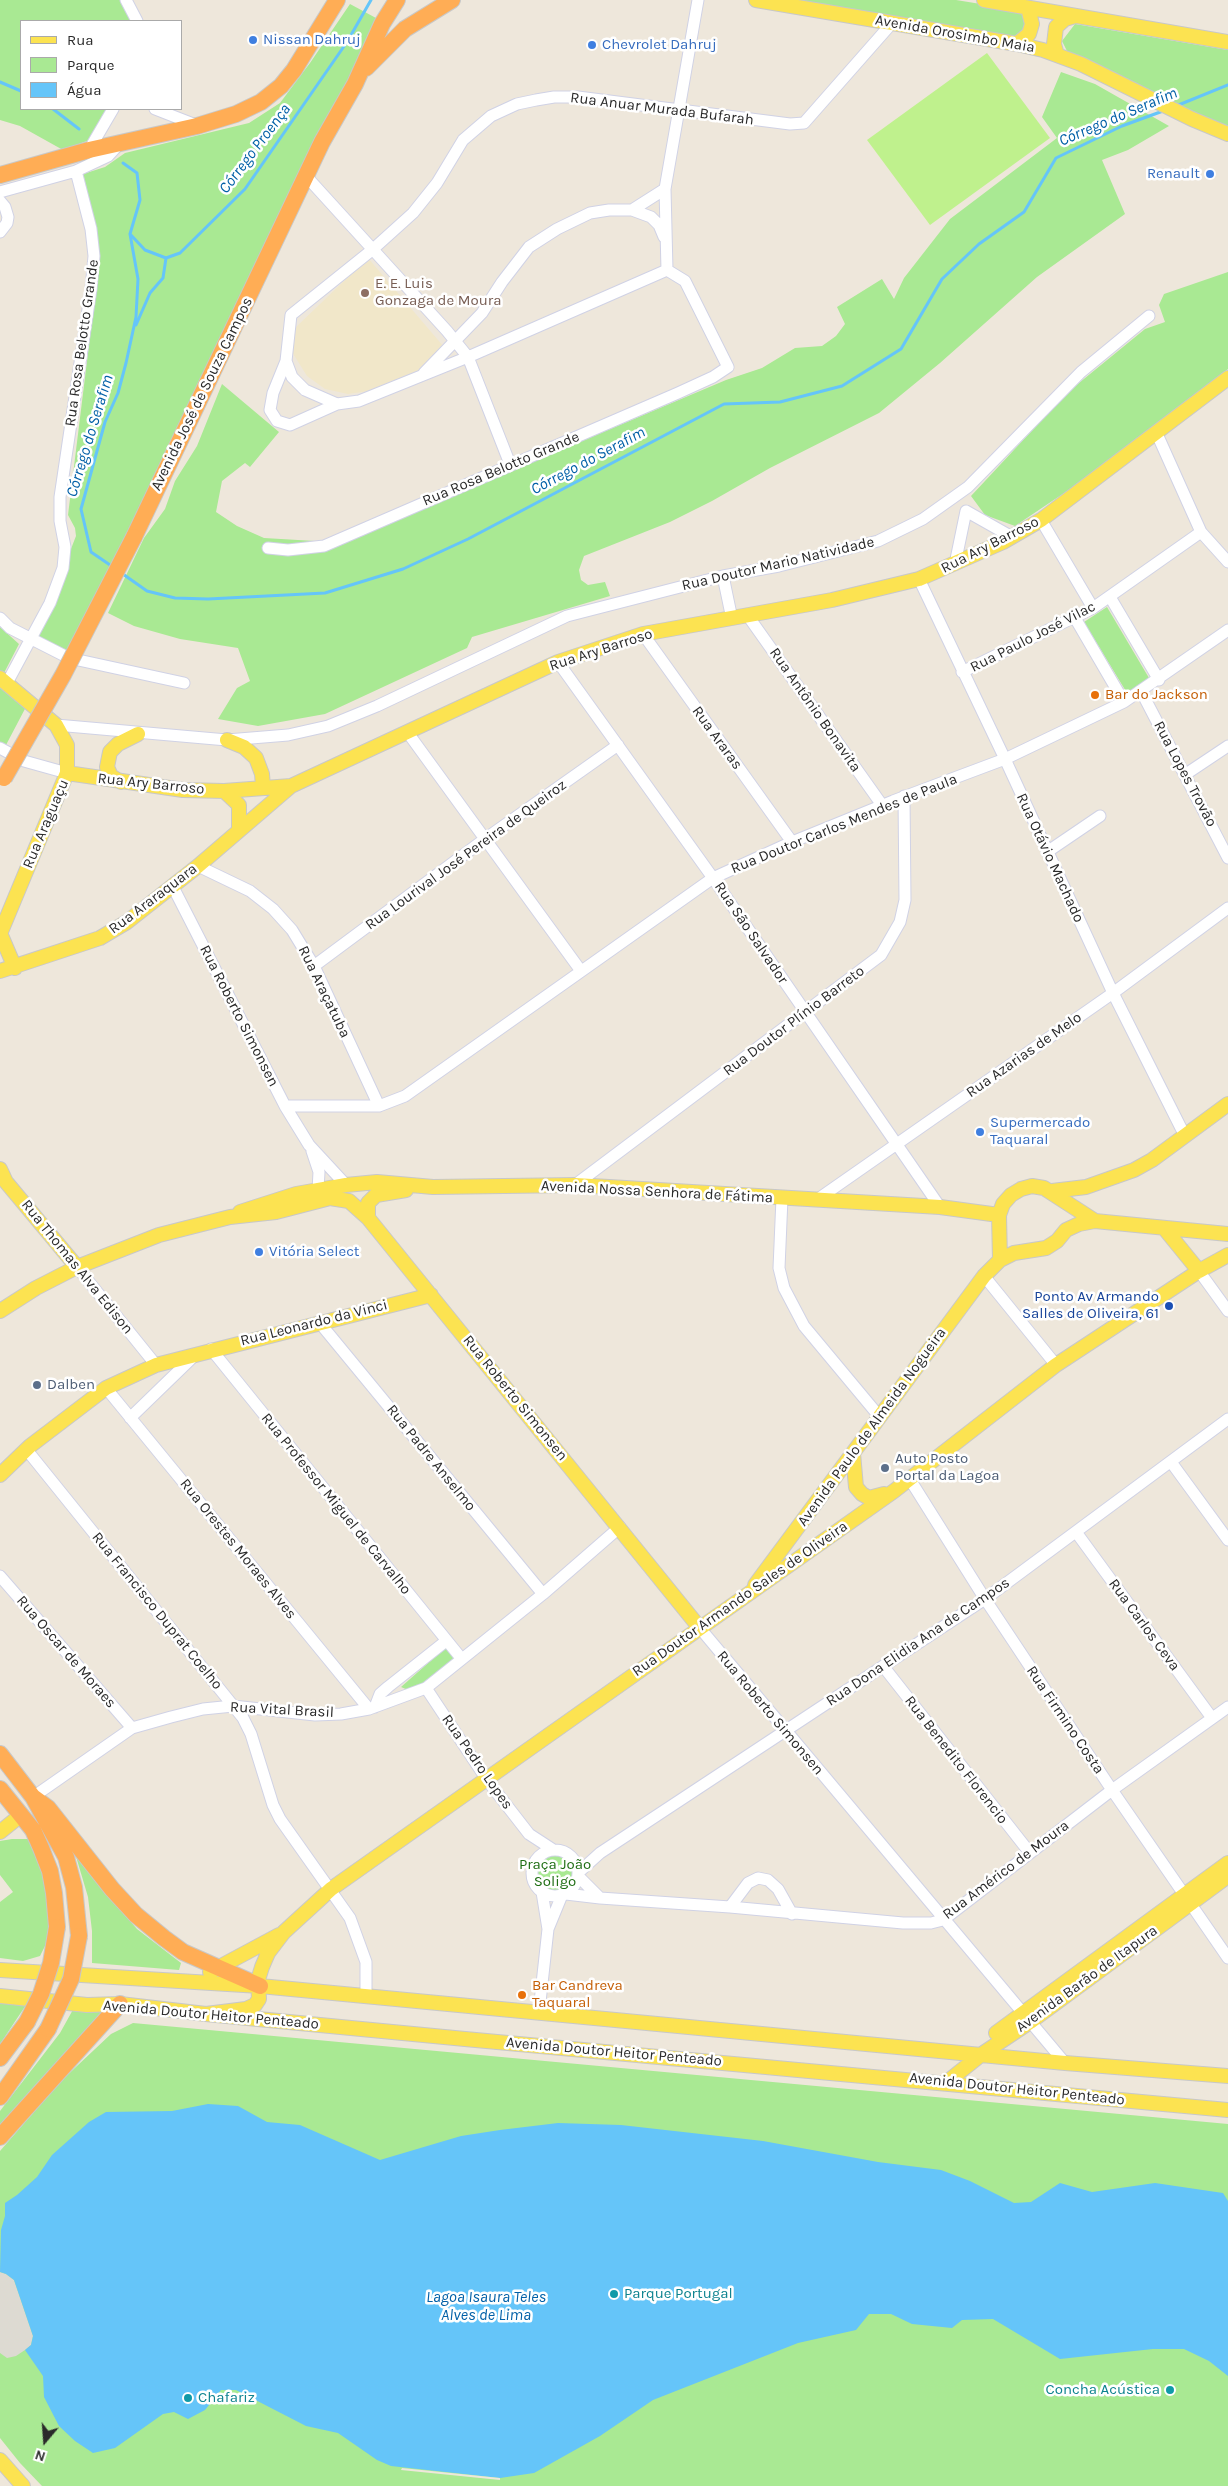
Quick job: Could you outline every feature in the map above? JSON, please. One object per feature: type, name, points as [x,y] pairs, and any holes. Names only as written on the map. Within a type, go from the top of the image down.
[{"type":"highway","points":[[0,175],[89,150],[197,126],[236,114],[261,102],[281,86],[294,70],[337,0]]},
{"type":"highway","name":"Avenida José de Souza Campos","points":[[2,782],[62,676],[134,536],[306,176],[354,84],[379,31],[397,0]]},
{"type":"highway","points":[[354,84],[363,71],[405,28],[452,0]]},
{"type":"highway","points":[[0,1754],[33,1797],[66,1857],[74,1887],[79,1936],[71,1979],[48,2029],[0,2097]]},
{"type":"highway","points":[[0,1789],[33,1830],[50,1871],[57,1928],[51,1962],[41,1994],[27,2022],[0,2058]]},
{"type":"highway","points":[[33,1797],[48,1808],[112,1889],[136,1915],[183,1952],[260,1986]]},
{"type":"highway","points":[[0,2137],[120,2004]]},
{"type":"main road","name":"Avenida Orosimbo Maia","points":[[756,0],[1017,44],[1057,55],[1102,74],[1192,119],[1228,134]]},
{"type":"main road","points":[[984,0],[1023,4],[1075,16],[1228,42]]},
{"type":"main road","points":[[1017,44],[1029,34],[1032,24],[1023,4]]},
{"type":"main road","points":[[1057,55],[1054,44],[1056,27],[1065,19],[1075,16]]},
{"type":"main road","name":"Rua Ary Barroso","points":[[67,773],[121,783],[183,790],[224,791],[291,786],[558,662],[643,634],[832,600],[918,579],[1012,537],[1042,520],[1227,380]]},
{"type":"main road","name":"Rua Araguaçu","points":[[0,933],[67,773],[67,745],[56,725],[4,680]]},
{"type":"main road","points":[[121,783],[111,776],[107,767],[110,752],[118,744],[138,734]]},
{"type":"main road","points":[[227,740],[244,746],[256,758],[262,774],[263,787]]},
{"type":"main road","name":"Rua Araraquara","points":[[0,971],[15,968],[100,938],[127,922],[198,866],[291,786]]},
{"type":"main road","points":[[224,791],[238,805],[239,830]]},
{"type":"main road","points":[[0,933],[15,968]]},
{"type":"main road","points":[[1228,1104],[1152,1160],[1134,1170],[1086,1186],[1052,1191],[1032,1186],[1021,1189],[1011,1195],[1003,1204],[999,1215],[1000,1260],[1014,1253],[1046,1248],[1057,1241],[1066,1230],[1079,1224],[1094,1221],[1228,1234]]},
{"type":"main road","name":"Rua Thomas Alva Edison","points":[[0,1169],[3,1184],[77,1267]]},
{"type":"main road","name":"Avenida Nossa Senhora de Fátima","points":[[230,1217],[263,1203],[346,1184],[377,1182],[433,1187],[575,1185],[940,1207],[999,1215]]},
{"type":"main road","points":[[346,1184],[356,1196],[368,1218]]},
{"type":"main road","points":[[368,1218],[368,1203],[376,1196],[433,1187]]},
{"type":"main road","points":[[1052,1191],[1073,1209],[1094,1221]]},
{"type":"main road","name":"Avenida Nossa Senhora de Fátima","points":[[0,1311],[36,1288],[77,1267],[159,1235],[230,1217],[276,1212],[336,1198],[353,1204],[368,1218]]},
{"type":"main road","name":"Rua Roberto Simonsen","points":[[368,1218],[699,1627]]},
{"type":"main road","points":[[1164,1228],[1199,1271]]},
{"type":"main road","name":"Rua Doutor Armando Sales de Oliveira","points":[[284,1932],[331,1889],[487,1780],[699,1627],[747,1596],[894,1491],[1056,1365],[1199,1271],[1228,1255]]},
{"type":"main road","name":"Avenida Paulo de Almeida Nogueira","points":[[747,1596],[984,1276],[1000,1260]]},
{"type":"main road","name":"Rua Leonardo da Vinci","points":[[0,1475],[26,1449],[106,1388],[156,1365],[211,1349],[431,1295]]},
{"type":"main road","points":[[854,1453],[856,1487],[862,1494],[869,1498],[894,1491]]},
{"type":"main road","points":[[0,1832],[21,1815]]},
{"type":"main road","name":"Avenida Barão de Itapura","points":[[947,2082],[1026,2018],[1187,1900],[1228,1863]]},
{"type":"main road","name":"Avenida Barão de Itapura","points":[[1187,1900],[1228,1876]]},
{"type":"main road","points":[[185,1980],[207,1975],[216,1968],[284,1932]]},
{"type":"main road","points":[[206,2014],[246,2009],[255,2005],[259,1999],[260,1986],[258,1980],[262,1967],[268,1953],[284,1932]]},
{"type":"main road","name":"Avenida Doutor Heitor Penteado","points":[[0,1970],[260,1986],[539,2011],[1065,2063],[1228,2076]]},
{"type":"main road","name":"Avenida Doutor Heitor Penteado","points":[[0,1996],[87,2005],[120,2004],[206,2014],[947,2082],[1228,2110]]},
{"type":"main road","name":"Avenida Barão de Itapura","points":[[942,2050],[969,2049],[1026,2018]]},
{"type":"main road","points":[[0,2460],[23,2486]]},
{"type":"street","points":[[126,0],[136,20]]},
{"type":"street","points":[[286,361],[292,377],[305,390],[337,404],[359,401],[468,357],[667,270],[665,189],[698,0]]},
{"type":"street","name":"Rua Anuar Murada Bufarah","points":[[337,404],[290,425],[277,421],[270,410],[273,393],[286,361],[291,315],[372,250],[424,200],[463,140],[491,116],[517,104],[554,97],[578,98],[790,124],[804,123],[892,23]]},
{"type":"street","points":[[89,150],[112,110]]},
{"type":"street","points":[[157,110],[197,126]]},
{"type":"street","points":[[0,232],[7,223],[8,216],[7,210],[0,198],[22,185],[76,171],[108,156],[120,143]]},
{"type":"street","name":"Rua Rosa Belotto Grande","points":[[4,680],[31,640],[50,603],[63,568],[65,546],[60,521],[60,498],[91,289],[94,256],[91,229],[76,171]]},
{"type":"street","points":[[306,176],[468,357],[510,464]]},
{"type":"street","points":[[632,210],[665,189]]},
{"type":"street","points":[[421,376],[482,313],[528,247],[558,229],[590,213],[609,210],[632,210],[651,217],[659,225],[666,241]]},
{"type":"street","name":"Rua Rosa Belotto Grande","points":[[268,548],[288,550],[324,546],[704,381],[728,367],[685,281],[667,270]]},
{"type":"street","name":"Rua Doutor Mario Natividade","points":[[56,725],[138,734],[227,740],[288,735],[328,726],[377,706],[567,616],[723,576],[779,566],[878,541],[923,519],[968,487],[1081,372],[1149,316]]},
{"type":"street","points":[[1157,434],[1201,532],[1228,562]]},
{"type":"street","points":[[958,493],[966,511],[1012,537]]},
{"type":"street","points":[[954,564],[966,511]]},
{"type":"street","points":[[1042,520],[1092,608]]},
{"type":"street","name":"Rua Paulo José Vilac","points":[[962,672],[1075,618],[1110,597],[1201,532]]},
{"type":"street","points":[[723,576],[732,619]]},
{"type":"street","name":"Rua Otávio Machado","points":[[918,579],[1005,759],[1113,992],[1185,1136]]},
{"type":"street","points":[[1110,597],[1159,680]]},
{"type":"street","name":"Rua Antônio Bonavita","points":[[748,616],[882,805]]},
{"type":"street","points":[[0,618],[10,628],[69,658],[184,683]]},
{"type":"street","points":[[1075,618],[1124,702]]},
{"type":"street","name":"Rua Doutor Carlos Mendes de Paula","points":[[285,1106],[378,1106],[405,1096],[713,878],[792,842],[904,796],[1005,759],[1124,702],[1159,680],[1228,630]]},
{"type":"street","name":"Rua Araras","points":[[643,634],[792,842]]},
{"type":"street","name":"Rua São Salvador","points":[[558,662],[713,878],[804,1012],[898,1143],[940,1207]]},
{"type":"street","name":"Rua Lopes Trovão","points":[[1142,691],[1228,858]]},
{"type":"street","points":[[408,733],[581,971]]},
{"type":"street","name":"Rua Lourival José Pereira de Queiroz","points":[[314,966],[484,839],[618,745]]},
{"type":"street","points":[[1186,774],[1228,746]]},
{"type":"street","name":"Rua Ary Barroso","points":[[0,748],[24,761],[67,773]]},
{"type":"street","name":"Rua Doutor Plínio Barreto","points":[[575,1185],[881,955],[900,922],[904,900],[904,796]]},
{"type":"street","points":[[1047,852],[1100,816]]},
{"type":"street","name":"Rua Araçatuba","points":[[198,866],[250,892],[273,909],[292,930],[314,966],[378,1106]]},
{"type":"street","name":"Rua Roberto Simonsen","points":[[172,885],[285,1106],[309,1145],[319,1172],[318,1190]]},
{"type":"street","name":"Rua Azarias de Melo","points":[[818,1199],[1113,992],[1228,908]]},
{"type":"street","name":"Rua Roberto Simonsen","points":[[309,1145],[346,1184]]},
{"type":"street","points":[[782,1198],[779,1268],[784,1288],[804,1326],[879,1416]]},
{"type":"street","name":"Rua Thomas Alva Edison","points":[[77,1267],[156,1365]]},
{"type":"street","points":[[1199,1271],[1228,1311]]},
{"type":"street","points":[[984,1276],[1056,1365]]},
{"type":"street","name":"Rua Padre Anselmo","points":[[319,1322],[543,1594]]},
{"type":"street","name":"Rua Professor Miguel de Carvalho","points":[[211,1349],[461,1658]]},
{"type":"street","name":"Rua Leonardo da Vinci","points":[[130,1418],[197,1353]]},
{"type":"street","name":"Rua Orestes Moraes Alves","points":[[106,1388],[372,1708]]},
{"type":"street","name":"Rua Dona Elidia Ana de Campos","points":[[578,1874],[600,1853],[985,1599],[1228,1420]]},
{"type":"street","name":"Rua Francisco Duprat Coelho","points":[[26,1449],[233,1706],[251,1734],[273,1805],[280,1819],[350,1918],[360,1942],[366,1970],[366,1996]]},
{"type":"street","points":[[1171,1462],[1228,1540]]},
{"type":"street","name":"Rua Firmino Costa","points":[[909,1478],[985,1599],[1112,1790],[1228,1958]]},
{"type":"street","name":"Rua Vital Brasil","points":[[33,1797],[132,1728],[203,1709],[233,1706],[315,1715],[341,1714],[372,1708],[426,1688],[543,1594],[620,1527]]},
{"type":"street","name":"Rua Carlos Ceva","points":[[1076,1532],[1212,1718]]},
{"type":"street","name":"Rua Oscar de Moraes","points":[[0,1576],[132,1728]]},
{"type":"street","name":"Rua Roberto Simonsen","points":[[699,1627],[943,1920],[1065,2063]]},
{"type":"street","points":[[372,1708],[380,1694],[446,1641]]},
{"type":"street","name":"Rua Benedito Florencio","points":[[883,1666],[1030,1853]]},
{"type":"street","name":"Rua Pedro Lopes","points":[[426,1688],[487,1780],[530,1834],[552,1849]]},
{"type":"street","name":"Rua Américo de Moura","points":[[564,1894],[730,1907],[903,1924],[931,1924],[943,1920],[1112,1790],[1228,1707]]},
{"type":"street","points":[[530,1834],[533,1864],[532,1879],[542,1892],[548,1895],[564,1894]]},
{"type":"street","points":[[533,1864],[544,1852],[552,1849],[564,1851],[571,1856],[578,1874],[600,1898]]},
{"type":"street","name":"Rua Dona Elidia Ana de Campos","points":[[571,1856],[600,1853]]},
{"type":"street","points":[[548,1928],[564,1894],[574,1887],[578,1874]]},
{"type":"street","points":[[730,1907],[748,1883],[758,1878],[768,1880],[778,1889],[792,1914]]},
{"type":"street","points":[[539,2011],[548,1928],[542,1892]]},
{"type":"shaded area","name":"E. E. Luis Gonzaga de Moura","points":[[368,258],[444,347],[417,373],[376,390],[348,394],[325,389],[307,376],[292,352],[289,340],[296,327]]},
{"type":"shaded area","points":[[0,2272],[14,2280],[33,2336],[31,2345],[16,2356],[7,2358],[0,2353]]},
{"type":"green space","points":[[0,0],[120,0],[131,20],[20,20],[20,110],[107,110],[92,139],[63,150],[20,126],[0,120]]},
{"type":"green space","points":[[784,0],[956,0],[1024,11],[1025,19],[1023,33],[1015,39]]},
{"type":"green space","points":[[350,4],[376,18],[360,58],[69,658],[31,640],[50,603],[76,536],[75,528],[68,515],[98,272],[95,222],[83,174],[105,167],[125,153],[249,123],[280,103]]},
{"type":"green space","points":[[1075,24],[1228,50],[1228,129],[1202,119],[1172,101],[1067,51],[1062,41]]},
{"type":"green space","points":[[987,53],[1050,138],[930,225],[867,140]]},
{"type":"green space","points":[[1061,72],[1095,84],[1169,126],[1128,150],[1102,160],[1125,214],[1037,277],[940,363],[879,413],[770,468],[670,522],[584,556],[579,570],[581,580],[588,585],[605,582],[610,596],[472,637],[467,648],[325,714],[258,726],[218,719],[237,688],[250,681],[238,648],[180,639],[134,626],[108,613],[144,538],[165,509],[175,481],[197,446],[222,384],[279,432],[250,467],[245,463],[222,481],[216,512],[237,526],[264,538],[315,541],[329,548],[726,380],[762,368],[795,348],[822,346],[836,336],[845,324],[837,307],[882,279],[894,299],[904,278],[950,219],[1057,138],[1042,117]]},
{"type":"green space","points":[[1228,272],[1228,369],[1088,477],[1015,526],[985,515],[971,496],[1068,392],[1145,329],[1165,322],[1159,305],[1164,294]]},
{"type":"green space","points":[[1107,607],[1149,678],[1127,693],[1084,622]]},
{"type":"green space","points":[[0,627],[19,644],[4,673],[0,671]]},
{"type":"green space","points":[[0,688],[27,705],[6,745],[0,742]]},
{"type":"green space","points":[[444,1649],[448,1649],[456,1659],[423,1686],[408,1690],[401,1687]]},
{"type":"green space","points":[[29,1839],[38,1859],[47,1891],[48,1940],[40,1956],[23,1961],[0,1958],[0,1902],[13,1892],[0,1875],[0,1841]]},
{"type":"green space","points":[[75,1853],[106,1894],[137,1929],[181,1963],[179,1970],[92,1963],[92,1931],[88,1897]]},
{"type":"green space","name":"Praça João Soligo","points":[[555,1854],[562,1855],[568,1860],[573,1866],[573,1880],[568,1886],[562,1891],[555,1892],[548,1891],[542,1886],[537,1880],[536,1873],[537,1866],[542,1860],[548,1855]]},
{"type":"green space","points":[[0,2002],[26,2005],[0,2044]]},
{"type":"green space","points":[[75,2006],[104,2011],[0,2126],[0,2111],[60,2033]]},
{"type":"green space","name":"Parque Portugal","points":[[133,2023],[1228,2124],[1228,2486],[42,2486],[0,2438],[0,2151],[61,2081],[111,2034]]},
{"type":"water","name":"Lagoa Isaura Teles Alves de Lima","points":[[208,2104],[238,2106],[267,2122],[300,2125],[380,2160],[461,2136],[500,2130],[558,2123],[621,2125],[763,2141],[878,2162],[941,2170],[970,2181],[1014,2203],[1031,2202],[1060,2183],[1092,2192],[1155,2183],[1223,2193],[1228,2201],[1228,2376],[1209,2361],[1184,2349],[1153,2349],[1060,2359],[993,2319],[962,2320],[952,2328],[912,2324],[891,2314],[869,2314],[856,2330],[798,2343],[653,2400],[600,2436],[534,2473],[500,2478],[391,2466],[377,2460],[338,2433],[306,2426],[236,2390],[221,2390],[205,2410],[188,2419],[174,2412],[163,2414],[115,2448],[93,2453],[75,2441],[59,2426],[44,2397],[43,2376],[25,2350],[31,2345],[33,2336],[14,2280],[0,2272],[1,2230],[5,2216],[5,2203],[37,2177],[52,2155],[89,2122],[106,2112],[172,2111]]},
{"type":"pier","points":[[402,2468],[500,2478],[500,2480],[401,2470]]},
{"type":"waterway","name":"Córrego Proença","points":[[130,234],[145,250],[166,258],[180,253],[245,189],[347,42],[371,0]]},
{"type":"waterway","points":[[0,82],[20,91]]},
{"type":"waterway","name":"Córrego do Serafim","points":[[1176,106],[1228,85]]},
{"type":"waterway","points":[[54,110],[79,129]]},
{"type":"waterway","name":"Córrego do Serafim","points":[[120,572],[147,591],[175,598],[208,599],[325,593],[403,569],[468,539],[724,404],[780,402],[842,386],[901,349],[942,279],[979,244],[1024,212],[1056,158],[1122,126],[1163,111]]},
{"type":"waterway","name":"Córrego do Serafim","points":[[113,567],[91,552],[81,509],[105,422],[118,393],[136,317],[138,279],[130,234],[140,200],[137,173],[123,163]]},
{"type":"waterway","name":"Córrego do Serafim","points":[[136,325],[150,293],[163,278],[166,258]]},
{"type":"place","name":"Nissan Dahruj","points":[[253,40]]},
{"type":"place","name":"Chevrolet Dahruj","points":[[592,45]]},
{"type":"place","name":"Renault","points":[[1210,174]]},
{"type":"place","name":"E. E. Luis Gonzaga de Moura","points":[[365,293]]},
{"type":"place","name":"Bar do Jackson","points":[[1095,695]]},
{"type":"place","name":"Supermercado Taquaral","points":[[980,1132]]},
{"type":"place","name":"Vitória Select","points":[[259,1252]]},
{"type":"place","name":"Ponto Av Armando Salles de Oliveira, 61","points":[[1169,1306]]},
{"type":"place","name":"Dalben","points":[[37,1385]]},
{"type":"place","name":"Auto Posto Portal da Lagoa","points":[[885,1468]]},
{"type":"place","name":"Bar Candreva Taquaral","points":[[522,1995]]},
{"type":"place","name":"Parque Portugal","points":[[614,2294]]},
{"type":"place","name":"Concha Acústica","points":[[1170,2390]]},
{"type":"place","name":"Chafariz","points":[[188,2398]]}]
